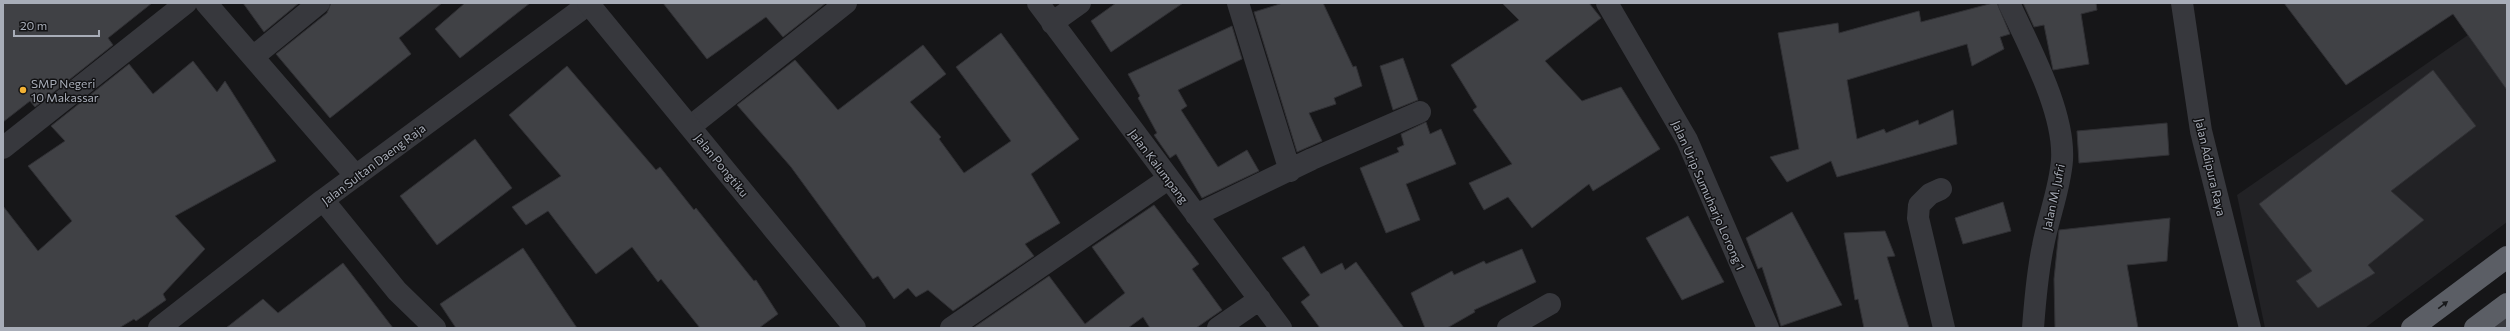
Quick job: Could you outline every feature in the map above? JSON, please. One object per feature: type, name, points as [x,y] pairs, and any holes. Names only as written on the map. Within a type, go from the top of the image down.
[{"type":"highway","points":[[2412,328],[2507,257]]},
{"type":"highway","points":[[2474,328],[2504,314]]},
{"type":"street","points":[[3,148],[186,3]]},
{"type":"street","points":[[206,3],[356,176]]},
{"type":"street","points":[[252,57],[319,3]]},
{"type":"street","name":"Jalan Pongtiku","points":[[589,3],[855,328]]},
{"type":"street","name":"Jalan Sultan Daeng Raja","points":[[159,328],[324,200],[589,3]]},
{"type":"street","points":[[691,126],[846,3]]},
{"type":"street","name":"Jalan Kalumpang","points":[[1038,3],[1280,328]]},
{"type":"street","points":[[1052,23],[1080,3]]},
{"type":"street","points":[[1238,3],[1290,171]]},
{"type":"street","name":"Jalan Urip Sumuharjo Lorong 1","points":[[1607,3],[1687,140],[1768,328]]},
{"type":"street","name":"Jalan M. Jufri","points":[[2009,3],[2053,105],[2060,133],[2062,160],[2042,247],[2035,291],[2033,328]]},
{"type":"street","name":"Jalan Adipura Raya","points":[[2182,3],[2201,130],[2250,328]]},
{"type":"street","points":[[1196,214],[1290,171],[1312,159],[1420,112]]},
{"type":"street","points":[[952,328],[1168,179]]},
{"type":"street","points":[[1941,189],[1930,194],[1919,205],[1918,218],[1944,328]]},
{"type":"street","points":[[324,200],[397,291],[436,328]]},
{"type":"street","points":[[1218,328],[1260,300]]},
{"type":"street","points":[[1508,328],[1550,304]]},
{"type":"shaded area","points":[[2507,8],[2507,222],[2365,328],[2265,328],[2237,195]]},
{"type":"building","name":"SMP Negeri 10 Makassar","points":[[3,3],[152,3],[108,38],[113,45],[35,107],[30,101],[3,122]]},
{"type":"building","points":[[243,3],[299,3],[264,32]]},
{"type":"building","points":[[331,3],[442,3],[399,38],[411,54],[330,118],[276,54],[327,13]]},
{"type":"building","points":[[465,3],[530,3],[460,58],[435,29]]},
{"type":"building","points":[[663,3],[826,3],[783,37],[766,17],[707,59]]},
{"type":"building","points":[[1116,3],[1183,3],[1111,52],[1091,21]]},
{"type":"building","points":[[1283,3],[1323,3],[1353,67],[1356,66],[1362,86],[1334,98],[1336,104],[1309,113],[1322,141],[1297,152],[1254,12]]},
{"type":"building","points":[[1502,3],[1589,3],[1601,18],[1545,61],[1582,101],[1621,87],[1660,149],[1593,191],[1589,184],[1532,228],[1508,197],[1484,210],[1469,183],[1512,164],[1473,110],[1477,107],[1451,65],[1519,20]]},
{"type":"building","points":[[1997,3],[2010,34],[2000,37],[2004,49],[1972,66],[1967,44],[1847,80],[1857,139],[1884,129],[1886,133],[1918,120],[1919,125],[1953,110],[1957,144],[1837,177],[1831,161],[1787,182],[1770,157],[1799,149],[1778,33],[1838,23],[1839,33],[1919,11],[1921,22]]},
{"type":"building","points":[[2023,3],[2096,3],[2097,10],[2081,14],[2089,64],[2053,70],[2044,25],[2034,27]]},
{"type":"building","points":[[2284,3],[2507,3],[2507,90],[2453,14],[2346,85]]},
{"type":"building","points":[[1232,26],[1242,59],[1178,90],[1187,106],[1181,110],[1218,167],[1247,150],[1259,171],[1202,198],[1176,154],[1170,158],[1154,135],[1157,133],[1138,98],[1140,96],[1128,74]]},
{"type":"building","points":[[1001,33],[1079,139],[1031,174],[1060,223],[1025,244],[1034,256],[953,311],[928,290],[916,297],[908,288],[894,299],[878,276],[873,279],[791,167],[737,105],[795,60],[838,110],[923,45],[946,74],[910,102],[941,137],[939,139],[964,173],[1011,141],[956,67]]},
{"type":"building","points":[[1403,58],[1418,100],[1393,110],[1380,66]]},
{"type":"building","points":[[193,61],[217,92],[225,81],[276,161],[175,216],[205,249],[163,294],[166,300],[136,321],[134,319],[119,328],[3,328],[3,206],[38,251],[72,221],[28,166],[65,141],[51,126],[129,64],[153,94]]},
{"type":"building","points":[[567,66],[656,170],[660,167],[694,210],[696,208],[754,281],[756,280],[778,314],[759,328],[700,328],[661,279],[658,282],[632,247],[596,274],[548,211],[526,225],[512,207],[561,176],[509,115]]},
{"type":"building","points":[[2433,70],[2476,126],[2391,191],[2424,220],[2368,265],[2375,273],[2318,308],[2296,281],[2312,271],[2259,204]]},
{"type":"building","points":[[1426,122],[1430,134],[1441,129],[1456,164],[1406,184],[1420,220],[1386,233],[1360,168],[1399,152],[1397,148],[1404,145],[1401,134]]},
{"type":"building","points":[[2167,123],[2169,155],[2079,163],[2077,131]]},
{"type":"building","points":[[475,139],[512,188],[437,245],[400,196]]},
{"type":"building","points":[[2003,202],[2011,231],[1963,244],[1955,218]]},
{"type":"building","points":[[1154,205],[1199,264],[1192,269],[1222,310],[1196,328],[1150,328],[1143,317],[1128,328],[973,328],[1049,276],[1085,324],[1125,293],[1092,247]]},
{"type":"building","points":[[1792,212],[1842,305],[1781,326],[1762,267],[1758,269],[1746,238]]},
{"type":"building","points":[[1688,216],[1724,282],[1682,300],[1646,238]]},
{"type":"building","points":[[2170,218],[2167,261],[2127,265],[2138,328],[2055,328],[2054,279],[2059,230]]},
{"type":"building","points":[[1885,231],[1895,256],[1887,257],[1909,328],[1864,328],[1858,299],[1855,300],[1844,233]]},
{"type":"building","points":[[1304,246],[1321,274],[1342,263],[1345,270],[1356,262],[1404,328],[1320,328],[1301,302],[1310,295],[1282,258]]},
{"type":"building","points":[[523,248],[577,328],[456,328],[440,304]]},
{"type":"building","points":[[1522,249],[1536,282],[1474,310],[1475,312],[1447,328],[1425,328],[1411,293],[1452,271],[1454,275],[1484,261],[1486,264]]},
{"type":"building","points":[[343,263],[393,328],[226,328],[263,299],[278,313]]},
{"type":"place","name":"SMP Negeri 10 Makassar","points":[[23,90]]}]
